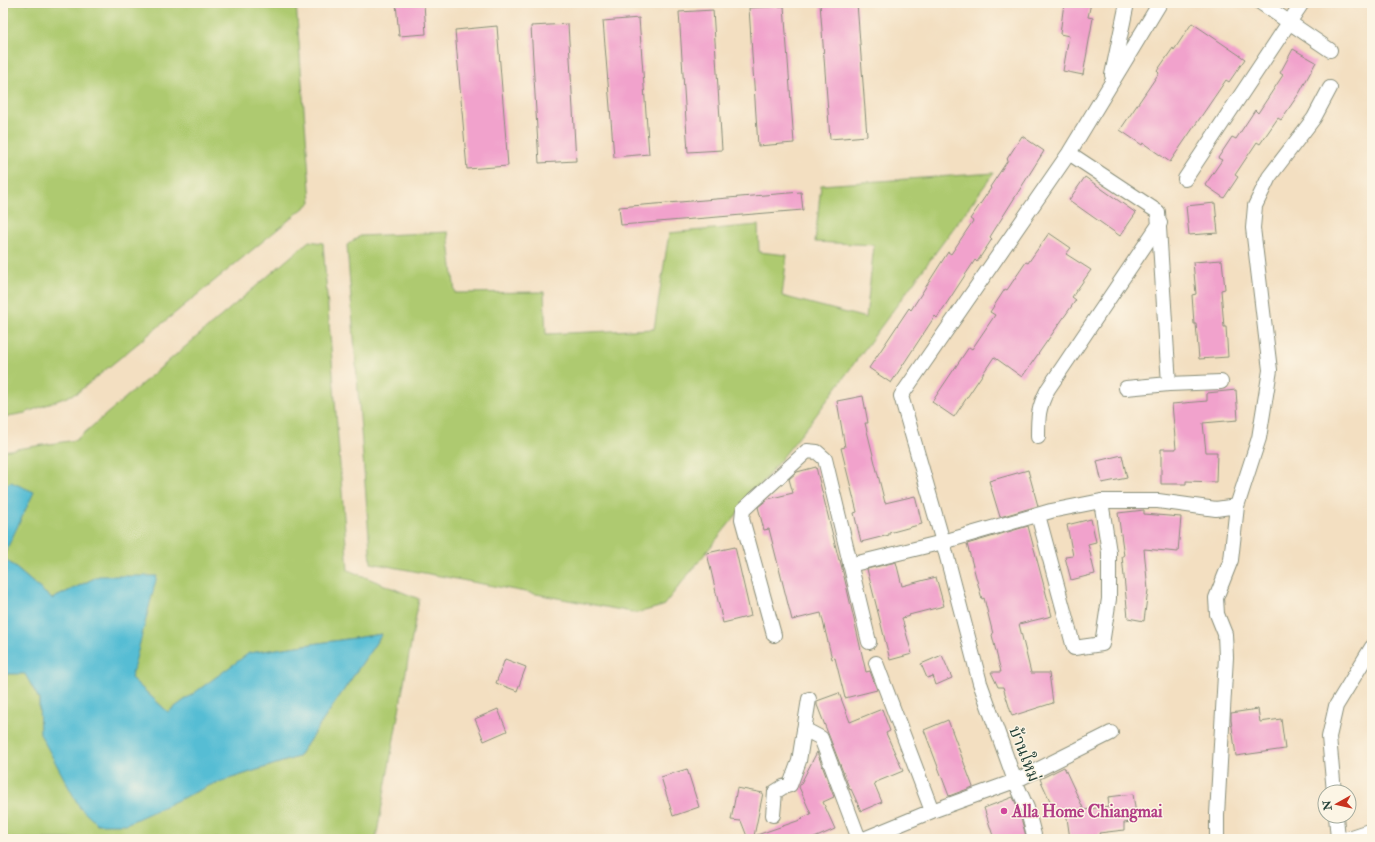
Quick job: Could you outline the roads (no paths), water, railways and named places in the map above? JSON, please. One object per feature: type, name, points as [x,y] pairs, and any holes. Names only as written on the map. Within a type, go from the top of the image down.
[{"type":"street","points":[[1110,85],[1127,3]]},
{"type":"street","points":[[1160,3],[1069,152],[1158,212],[1160,223],[1169,384]]},
{"type":"street","points":[[1261,3],[1330,50]]},
{"type":"street","points":[[1186,179],[1302,3]]},
{"type":"street","points":[[1217,839],[1226,657],[1225,634],[1217,614],[1216,598],[1231,560],[1237,506],[1259,438],[1270,370],[1253,228],[1255,206],[1269,177],[1314,118],[1330,88]]},
{"type":"street","name":"บ้านใหม่","points":[[1035,839],[1027,808],[980,683],[943,542],[901,396],[1069,152]]},
{"type":"street","points":[[1038,437],[1038,413],[1041,401],[1160,223]]},
{"type":"street","points":[[1126,388],[1169,384],[1221,382]]},
{"type":"street","points":[[774,635],[742,519],[743,510],[807,451],[817,452],[825,459],[869,642]]},
{"type":"street","points":[[850,565],[943,542],[1051,511],[1101,501],[1158,500],[1216,510],[1237,506]]},
{"type":"street","points":[[1038,515],[1074,648],[1102,644],[1109,598],[1109,552],[1101,501]]},
{"type":"street","points":[[1333,784],[1329,737],[1336,706],[1372,647]]},
{"type":"street","points":[[876,663],[932,811]]},
{"type":"street","points":[[773,815],[775,792],[783,787],[790,786],[799,761],[809,699]]},
{"type":"street","points":[[804,730],[821,738],[859,839]]},
{"type":"street","points":[[864,839],[932,811],[1016,781],[1111,733]]},
{"type":"street","points":[[1337,824],[1338,839]]},
{"type":"street","points":[[1345,839],[1372,830]]},
{"type":"water","points":[[11,482],[34,492],[3,557],[3,486]]},
{"type":"water","points":[[3,557],[52,599],[99,576],[157,576],[131,678],[168,712],[249,653],[382,634],[298,757],[213,784],[126,824],[97,824],[80,808],[40,734],[39,699],[25,674],[3,674]]},
{"type":"place","name":"Alla Home Chiangmai","points":[[1004,811]]}]
